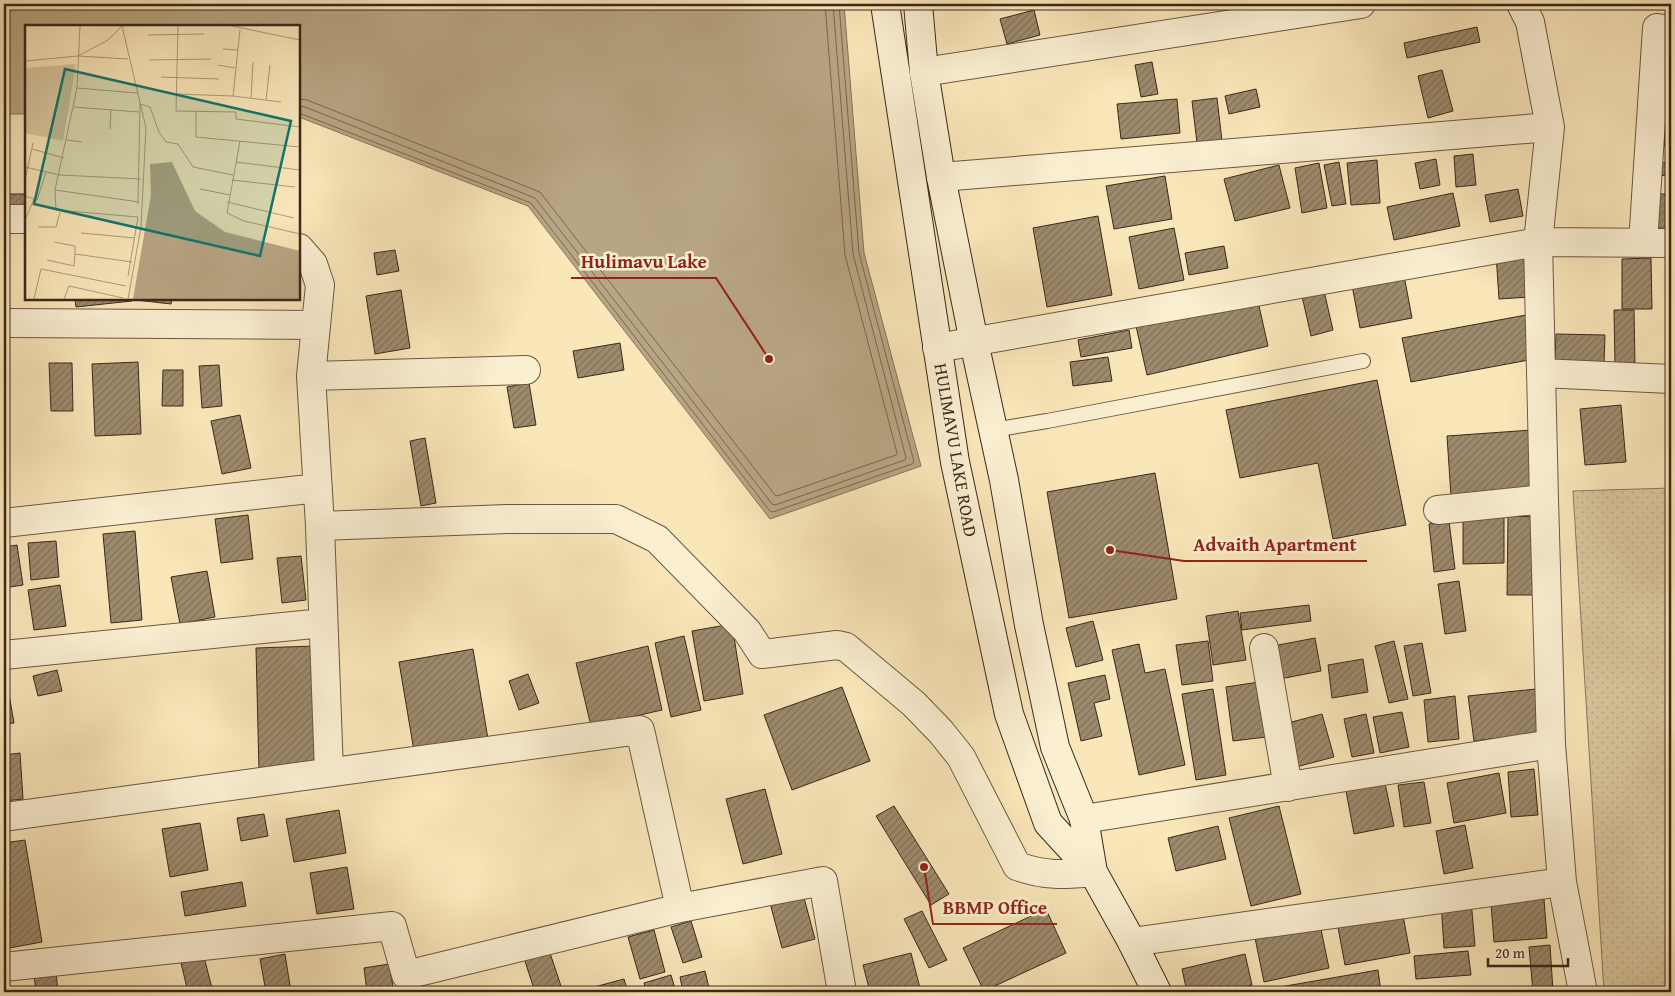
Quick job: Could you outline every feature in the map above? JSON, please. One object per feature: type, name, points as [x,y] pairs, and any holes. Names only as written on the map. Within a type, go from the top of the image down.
[{"type":"street","name":"HULIMAVU LAKE ROAD","points":[[885,4],[955,462],[1009,714],[1048,823],[1093,872],[1157,992]]},
{"type":"street","name":"HULIMAVU LAKE ROAD","points":[[918,4],[924,72],[941,177],[1004,480],[1029,625],[1055,747],[1084,819],[1093,872]]},
{"type":"street","points":[[924,72],[1361,4]]},
{"type":"street","points":[[1521,4],[1530,22],[1550,127],[1538,242],[1551,744],[1562,882],[1583,992]]},
{"type":"street","points":[[1642,243],[1657,28],[1671,30]]},
{"type":"street","points":[[941,177],[1550,127]]},
{"type":"street","points":[[4,219],[25,219]]},
{"type":"street","points":[[938,348],[1538,242],[1671,243]]},
{"type":"street","points":[[300,249],[312,264],[320,285],[311,376],[320,526],[329,772]]},
{"type":"street","points":[[4,323],[316,325]]},
{"type":"street","points":[[311,376],[526,370]]},
{"type":"street","points":[[1541,373],[1671,379]]},
{"type":"street","points":[[4,523],[318,488]]},
{"type":"street","points":[[1438,510],[1544,499]]},
{"type":"street","points":[[320,526],[507,519],[616,519],[657,539],[747,631],[762,654],[837,645],[846,647],[914,704],[941,732],[961,757],[1017,866],[1036,873],[1066,875],[1093,872]]},
{"type":"street","points":[[4,655],[323,623]]},
{"type":"street","points":[[1264,648],[1288,787]]},
{"type":"street","points":[[4,817],[640,730],[680,908]]},
{"type":"street","points":[[1084,819],[1551,744]]},
{"type":"street","points":[[4,966],[392,926],[406,975],[680,908],[823,881],[842,992]]},
{"type":"street","points":[[1132,942],[1562,882]]},
{"type":"lane","points":[[993,430],[1056,420],[1363,360]]},
{"type":"shaded area","points":[[1671,488],[1671,992],[1604,992],[1573,491]]},
{"type":"water","points":[[4,4],[844,4],[864,253],[921,466],[770,519],[528,206],[300,117],[300,25],[25,25],[25,114],[4,114]]},
{"type":"building","points":[[1034,10],[1040,35],[1007,44],[1000,19]]},
{"type":"building","points":[[1477,27],[1480,42],[1407,58],[1404,43]]},
{"type":"building","points":[[1668,42],[1671,42],[1671,65],[1664,64]]},
{"type":"building","points":[[1152,62],[1158,94],[1141,97],[1135,65]]},
{"type":"building","points":[[1442,70],[1453,111],[1428,118],[1418,76]]},
{"type":"building","points":[[1664,79],[1671,79],[1671,111],[1664,111]]},
{"type":"building","points":[[1256,89],[1260,107],[1229,114],[1225,96]]},
{"type":"building","points":[[1217,98],[1222,141],[1197,143],[1192,101]]},
{"type":"building","points":[[1177,99],[1180,133],[1121,139],[1117,104]]},
{"type":"building","points":[[1664,117],[1671,117],[1671,146],[1664,146]]},
{"type":"building","points":[[1473,154],[1476,185],[1456,187],[1454,156]]},
{"type":"building","points":[[1436,159],[1440,185],[1420,189],[1415,163]]},
{"type":"building","points":[[1377,160],[1380,203],[1351,205],[1347,163]]},
{"type":"building","points":[[1339,162],[1346,204],[1332,206],[1324,165]]},
{"type":"building","points":[[1655,162],[1671,163],[1671,176],[1654,175]]},
{"type":"building","points":[[1319,163],[1327,208],[1302,213],[1295,168]]},
{"type":"building","points":[[1279,165],[1290,208],[1235,221],[1224,179]]},
{"type":"building","points":[[1165,176],[1172,219],[1114,229],[1106,186]]},
{"type":"building","points":[[1518,189],[1523,216],[1490,222],[1485,195]]},
{"type":"building","points":[[1453,193],[1460,226],[1394,240],[1387,207]]},
{"type":"building","points":[[4,194],[25,194],[25,213],[4,214]]},
{"type":"building","points":[[1659,194],[1671,194],[1671,229],[1657,228]]},
{"type":"building","points":[[1098,216],[1112,295],[1047,307],[1033,228]]},
{"type":"building","points":[[1174,228],[1184,280],[1139,289],[1129,237]]},
{"type":"building","points":[[1224,246],[1228,268],[1189,275],[1185,253]]},
{"type":"building","points":[[395,250],[399,271],[377,275],[374,253]]},
{"type":"building","points":[[1525,253],[1529,297],[1499,299],[1496,254]]},
{"type":"building","points":[[1651,258],[1652,309],[1622,309],[1622,259]]},
{"type":"building","points":[[1403,270],[1412,318],[1360,328],[1351,280]]},
{"type":"building","points":[[401,290],[410,348],[375,354],[366,296]]},
{"type":"building","points":[[1324,291],[1333,330],[1311,336],[1302,296]]},
{"type":"building","points":[[1257,297],[1268,346],[1147,375],[1136,326]]},
{"type":"building","points":[[75,300],[132,300],[132,301],[76,307]]},
{"type":"building","points":[[136,300],[172,300],[171,304]]},
{"type":"building","points":[[1614,310],[1634,310],[1635,365],[1615,365]]},
{"type":"building","points":[[1526,315],[1534,359],[1411,382],[1402,338]]},
{"type":"building","points":[[1129,330],[1132,348],[1081,357],[1078,340]]},
{"type":"building","points":[[1556,334],[1605,335],[1604,364],[1555,363]]},
{"type":"building","points":[[620,343],[624,370],[578,378],[573,351]]},
{"type":"building","points":[[1108,357],[1112,381],[1073,386],[1070,362]]},
{"type":"building","points":[[138,362],[141,434],[95,436],[92,364]]},
{"type":"building","points":[[49,363],[72,363],[73,411],[51,411]]},
{"type":"building","points":[[219,365],[222,406],[202,408],[199,366]]},
{"type":"building","points":[[163,370],[183,370],[183,406],[162,406]]},
{"type":"building","points":[[1377,380],[1406,525],[1333,539],[1318,463],[1240,478],[1226,410]]},
{"type":"building","points":[[529,383],[536,425],[514,428],[507,387]]},
{"type":"building","points":[[1621,405],[1626,462],[1585,465],[1580,409]]},
{"type":"building","points":[[240,415],[251,468],[222,474],[211,421]]},
{"type":"building","points":[[1532,430],[1536,490],[1451,496],[1447,436]]},
{"type":"building","points":[[425,438],[436,503],[421,506],[410,441]]},
{"type":"building","points":[[1155,473],[1177,599],[1069,618],[1047,492]]},
{"type":"building","points":[[248,515],[253,559],[221,563],[215,519]]},
{"type":"building","points":[[1508,516],[1537,517],[1536,595],[1507,595]]},
{"type":"building","points":[[1504,517],[1504,563],[1463,564],[1463,518]]},
{"type":"building","points":[[1449,521],[1455,569],[1434,572],[1429,524]]},
{"type":"building","points":[[135,531],[142,620],[111,623],[103,534]]},
{"type":"building","points":[[56,541],[59,577],[31,580],[28,543]]},
{"type":"building","points":[[17,545],[23,585],[4,588],[4,547]]},
{"type":"building","points":[[301,556],[306,600],[282,603],[277,558]]},
{"type":"building","points":[[207,571],[215,617],[180,624],[171,577]]},
{"type":"building","points":[[1459,581],[1466,631],[1445,634],[1438,584]]},
{"type":"building","points":[[60,585],[66,626],[34,630],[28,590]]},
{"type":"building","points":[[1309,605],[1311,621],[1242,630],[1240,613]]},
{"type":"building","points":[[1238,611],[1246,660],[1213,665],[1206,616]]},
{"type":"building","points":[[1093,621],[1103,660],[1076,667],[1066,628]]},
{"type":"building","points":[[732,624],[743,694],[704,701],[692,631]]},
{"type":"building","points":[[684,636],[701,710],[671,717],[655,643]]},
{"type":"building","points":[[1315,638],[1321,671],[1280,679],[1273,646]]},
{"type":"building","points":[[1208,641],[1213,681],[1182,685],[1176,645]]},
{"type":"building","points":[[1394,641],[1408,699],[1389,703],[1375,646]]},
{"type":"building","points":[[1422,643],[1431,693],[1413,696],[1404,646]]},
{"type":"building","points":[[1139,644],[1145,673],[1165,669],[1185,765],[1139,775],[1112,650]]},
{"type":"building","points":[[315,646],[317,769],[259,771],[256,648]]},
{"type":"building","points":[[648,646],[662,710],[591,726],[576,663]]},
{"type":"building","points":[[473,649],[488,739],[414,751],[399,662]]},
{"type":"building","points":[[1363,659],[1368,692],[1332,698],[1328,665]]},
{"type":"building","points":[[57,670],[62,691],[38,696],[33,676]]},
{"type":"building","points":[[528,674],[539,703],[519,710],[509,681]]},
{"type":"building","points":[[1105,675],[1110,699],[1094,703],[1102,736],[1081,741],[1068,683]]},
{"type":"building","points":[[4,677],[6,677],[14,723],[4,724]]},
{"type":"building","points":[[1259,682],[1266,737],[1233,741],[1226,687]]},
{"type":"building","points":[[842,687],[870,761],[792,790],[764,715]]},
{"type":"building","points":[[1213,689],[1226,775],[1196,780],[1182,694]]},
{"type":"building","points":[[1536,689],[1541,733],[1474,741],[1468,696]]},
{"type":"building","points":[[1455,696],[1459,739],[1428,742],[1424,700]]},
{"type":"building","points":[[1402,712],[1409,747],[1380,753],[1373,717]]},
{"type":"building","points":[[1322,714],[1334,757],[1296,767],[1284,724]]},
{"type":"building","points":[[1366,714],[1374,753],[1352,757],[1344,719]]},
{"type":"building","points":[[20,753],[23,799],[4,801],[4,755]]},
{"type":"building","points":[[1534,769],[1538,815],[1511,817],[1508,772]]},
{"type":"building","points":[[1499,773],[1506,813],[1454,823],[1447,783]]},
{"type":"building","points":[[1424,782],[1431,823],[1404,827],[1398,785]]},
{"type":"building","points":[[1385,783],[1394,826],[1354,834],[1346,791]]},
{"type":"building","points":[[765,789],[782,854],[743,864],[726,799]]},
{"type":"building","points":[[894,806],[949,894],[931,905],[876,816]]},
{"type":"building","points":[[1279,806],[1301,894],[1251,906],[1229,818]]},
{"type":"building","points":[[339,810],[346,853],[294,862],[286,819]]},
{"type":"building","points":[[264,814],[268,836],[241,841],[237,818]]},
{"type":"building","points":[[200,823],[208,870],[170,877],[162,829]]},
{"type":"building","points":[[1465,825],[1473,868],[1444,874],[1436,831]]},
{"type":"building","points":[[1218,826],[1226,859],[1176,871],[1168,838]]},
{"type":"building","points":[[25,840],[42,942],[4,949],[4,843]]},
{"type":"building","points":[[347,867],[354,909],[317,914],[310,873]]},
{"type":"building","points":[[242,882],[246,906],[185,916],[181,892]]},
{"type":"building","points":[[803,894],[815,939],[782,948],[770,903]]},
{"type":"building","points":[[1544,899],[1547,938],[1494,942],[1491,903]]},
{"type":"building","points":[[1471,900],[1475,946],[1444,948],[1441,902]]},
{"type":"building","points":[[1046,909],[1066,953],[984,991],[963,948]]},
{"type":"building","points":[[1402,910],[1410,953],[1345,965],[1337,922]]},
{"type":"building","points":[[922,911],[947,960],[929,968],[904,919]]},
{"type":"building","points":[[1319,920],[1329,968],[1264,982],[1254,933]]},
{"type":"building","points":[[691,921],[702,957],[683,963],[671,927]]},
{"type":"building","points":[[654,930],[665,972],[640,979],[628,937]]},
{"type":"building","points":[[547,944],[563,992],[535,992],[522,952]]},
{"type":"building","points":[[1550,945],[1553,991],[1533,992],[1529,947]]},
{"type":"building","points":[[1468,951],[1471,975],[1416,979],[1414,956]]},
{"type":"building","points":[[911,953],[921,992],[870,992],[863,965]]},
{"type":"building","points":[[285,954],[291,992],[266,992],[260,959]]},
{"type":"building","points":[[1245,954],[1252,985],[1220,992],[1187,992],[1182,969]]},
{"type":"building","points":[[204,957],[213,992],[188,992],[181,963]]},
{"type":"building","points":[[389,964],[394,992],[367,992],[364,968]]},
{"type":"building","points":[[1378,970],[1381,992],[1251,992]]},
{"type":"building","points":[[705,971],[710,992],[683,992],[680,977]]},
{"type":"building","points":[[56,972],[58,992],[36,992],[34,975]]},
{"type":"building","points":[[671,975],[676,992],[646,992],[644,983]]},
{"type":"building","points":[[624,979],[628,992],[599,992],[598,986]]},
{"type":"place","name":"Hulimavu Lake","points":[[769,359]]},
{"type":"place","name":"Advaith Apartment","points":[[1110,550]]},
{"type":"place","name":"BBMP Office","points":[[924,867]]}]
